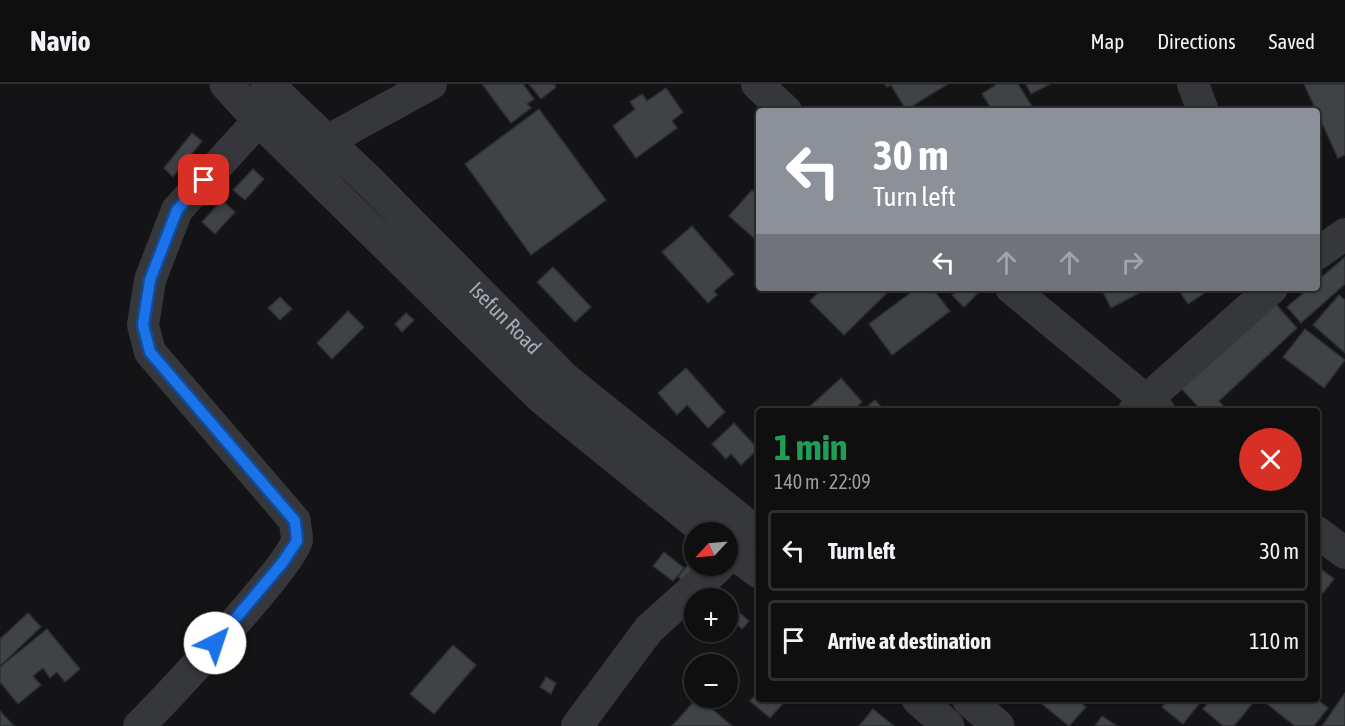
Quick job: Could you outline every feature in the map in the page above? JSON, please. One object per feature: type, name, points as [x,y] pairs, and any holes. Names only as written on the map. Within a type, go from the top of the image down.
[{"type":"street","name":"Isefun Road","points":[[226,84],[542,398],[695,522]]},
{"type":"street","name":"Isefun Road","points":[[267,84],[564,378],[756,533]]},
{"type":"street","points":[[327,141],[430,84]]},
{"type":"street","points":[[757,84],[783,108]]},
{"type":"street","points":[[1193,84],[1202,108]]},
{"type":"street","points":[[139,726],[229,629],[297,541],[295,521],[150,352],[143,325],[150,280],[177,210],[260,120]]},
{"type":"street","points":[[1320,252],[1345,234]]},
{"type":"street","points":[[1014,291],[1146,408],[1269,291]]},
{"type":"street","points":[[1320,534],[1345,553]]},
{"type":"street","points":[[738,562],[756,570]]},
{"type":"street","points":[[577,726],[649,629],[706,576]]},
{"type":"street","points":[[921,702],[948,726]]},
{"type":"street","points":[[971,702],[998,726]]},
{"type":"building","points":[[482,84],[523,84],[534,99],[527,104],[531,108],[511,123]]},
{"type":"building","points":[[529,84],[554,84],[556,87],[541,99]]},
{"type":"building","points":[[885,84],[948,84],[909,108],[905,108],[891,85],[887,87]]},
{"type":"building","points":[[997,84],[1018,84],[1033,108],[991,108],[982,94]]},
{"type":"building","points":[[1026,84],[1050,84],[1031,94]]},
{"type":"building","points":[[1304,84],[1345,84],[1345,155],[1338,158],[1320,119],[1320,108],[1315,108]]},
{"type":"building","points":[[666,88],[683,112],[672,121],[677,128],[636,158],[613,126],[635,109],[630,102],[642,94],[647,101]]},
{"type":"building","points":[[539,109],[606,200],[531,255],[465,164]]},
{"type":"building","points":[[192,133],[202,141],[173,177],[164,168]]},
{"type":"building","points":[[253,169],[264,179],[245,200],[233,190]]},
{"type":"building","points":[[752,190],[756,193],[755,239],[729,216]]},
{"type":"building","points":[[222,200],[235,212],[215,234],[202,222]]},
{"type":"building","points":[[692,226],[734,274],[714,291],[717,295],[708,303],[662,252]]},
{"type":"building","points":[[1345,257],[1345,284],[1301,323],[1287,307],[1306,291],[1320,291],[1320,278]]},
{"type":"building","points":[[553,267],[591,307],[575,322],[537,282]]},
{"type":"building","points":[[820,291],[889,291],[844,335],[810,301]]},
{"type":"building","points":[[913,291],[934,291],[950,311],[892,355],[869,324]]},
{"type":"building","points":[[957,291],[979,292],[964,307],[952,295]]},
{"type":"building","points":[[1102,291],[1143,291],[1111,308]]},
{"type":"building","points":[[1179,291],[1208,291],[1188,304]]},
{"type":"building","points":[[1339,295],[1345,300],[1345,353],[1313,325]]},
{"type":"building","points":[[280,297],[292,309],[280,320],[268,308]]},
{"type":"building","points":[[1273,301],[1297,328],[1219,401],[1225,408],[1199,408],[1181,388]]},
{"type":"building","points":[[348,311],[364,327],[332,359],[317,343]]},
{"type":"building","points":[[406,313],[414,320],[402,332],[395,324]]},
{"type":"building","points":[[1305,329],[1345,360],[1324,388],[1283,357]]},
{"type":"building","points":[[686,368],[725,412],[708,428],[687,405],[677,415],[658,393]]},
{"type":"building","points":[[841,378],[862,402],[855,408],[808,408]]},
{"type":"building","points":[[875,400],[882,408],[866,408]]},
{"type":"building","points":[[734,423],[756,447],[756,451],[741,465],[731,454],[726,459],[712,444]]},
{"type":"building","points":[[664,552],[684,568],[673,581],[653,566]]},
{"type":"building","points":[[684,570],[684,576],[691,576],[687,584],[678,577]]},
{"type":"building","points":[[1322,570],[1334,579],[1323,593],[1320,590]]},
{"type":"building","points":[[738,612],[749,621],[742,629],[738,625]]},
{"type":"building","points":[[28,613],[41,627],[0,666],[0,639]]},
{"type":"building","points":[[47,629],[80,669],[65,682],[57,672],[50,678],[43,668],[33,676],[41,685],[18,704],[0,682],[0,667]]},
{"type":"building","points":[[453,645],[476,665],[434,714],[410,694]]},
{"type":"building","points":[[546,677],[556,683],[551,694],[540,687]]},
{"type":"building","points":[[1345,693],[1345,726],[1322,726]]},
{"type":"building","points":[[756,694],[756,702],[784,702],[770,718],[750,701]]},
{"type":"building","points":[[1040,702],[1080,702],[1086,707],[1069,726]]},
{"type":"building","points":[[1166,702],[1201,702],[1183,724],[1162,707]]},
{"type":"building","points":[[1209,702],[1254,702],[1234,726],[1223,726],[1203,709]]},
{"type":"building","points":[[1320,702],[1328,708],[1314,726],[1295,726],[1266,703]]},
{"type":"building","points":[[688,708],[711,708],[732,726],[672,726]]},
{"type":"building","points":[[873,709],[894,726],[859,726]]},
{"type":"building","points":[[0,711],[14,726],[0,726]]},
{"type":"building","points":[[1102,716],[1117,726],[1095,726]]},
{"type":"route","points":[[204,180],[177,210],[150,280],[143,325],[150,352],[295,521],[297,541],[283,562],[215,643]]}]
